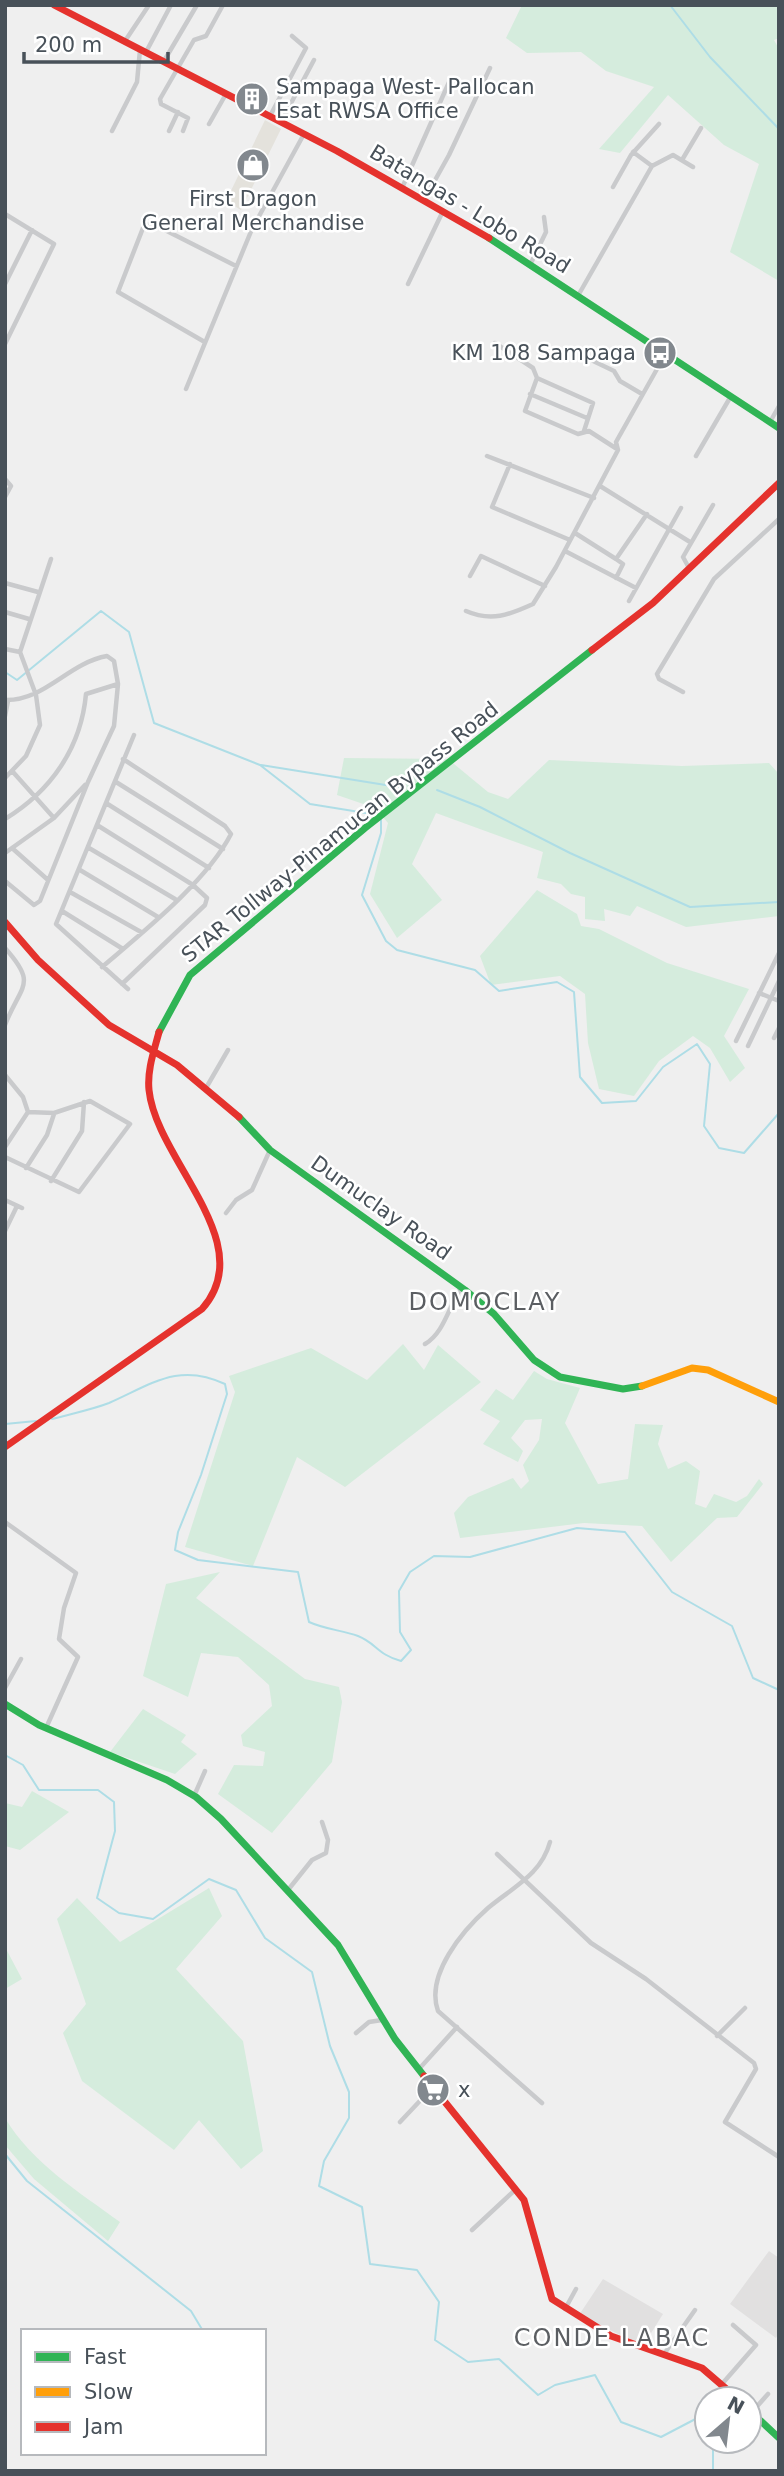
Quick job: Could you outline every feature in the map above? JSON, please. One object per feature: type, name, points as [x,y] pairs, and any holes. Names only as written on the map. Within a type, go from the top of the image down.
[{"type":"main road","name":"Batangas - Lobo Road","points":[[54,5],[304,134],[443,211],[531,263],[779,428]]},
{"type":"main road","name":"STAR Tollway-Pinamucan Bypass Road","points":[[5,1447],[202,1309],[215,1294],[223,1270],[219,1243],[158,1121],[149,1090],[150,1066],[163,1021],[190,975],[387,810],[635,618],[779,483]]},
{"type":"main road","name":"Dumuclay Road","points":[[7,928],[109,1025],[177,1065],[270,1150],[462,1288],[494,1314],[534,1360],[560,1377],[623,1389],[644,1386],[692,1368],[708,1370],[779,1402]]},
{"type":"main road","points":[[5,1704],[46,1728],[167,1780],[194,1796],[221,1819],[338,1945],[382,2020],[516,2189],[531,2216],[547,2291],[565,2309],[607,2334],[702,2368],[722,2384]]},
{"type":"main road","points":[[763,2423],[779,2438]]},
{"type":"street","points":[[125,41],[149,5]]},
{"type":"street","points":[[112,131],[136,82],[143,50],[171,5]]},
{"type":"street","points":[[164,61],[197,5]]},
{"type":"street","points":[[183,131],[188,118],[159,102],[194,40],[206,36],[222,5]]},
{"type":"street","points":[[270,117],[306,48],[292,36]]},
{"type":"street","points":[[281,122],[314,60]]},
{"type":"street","points":[[423,201],[449,155],[490,68]]},
{"type":"street","points":[[401,188],[450,79]]},
{"type":"street","points":[[209,124],[226,94]]},
{"type":"street","points":[[169,131],[178,112]]},
{"type":"street","points":[[613,187],[633,152],[659,124]]},
{"type":"street","points":[[682,160],[701,128]]},
{"type":"street","points":[[186,389],[203,341],[236,266],[304,134]]},
{"type":"street","points":[[633,152],[652,166]]},
{"type":"street","points":[[579,295],[652,166],[673,155],[692,167]]},
{"type":"street","points":[[408,284],[443,211]]},
{"type":"street","points":[[5,224],[7,215],[54,244],[6,341]]},
{"type":"street","points":[[531,263],[546,232],[544,217]]},
{"type":"street","points":[[203,341],[118,292],[143,228],[151,223],[236,266]]},
{"type":"street","points":[[5,284],[32,230]]},
{"type":"street","points":[[495,343],[531,365],[537,378],[591,401],[593,405],[584,431]]},
{"type":"street","points":[[466,611],[480,618],[507,616],[533,604],[594,498],[618,450],[616,442],[666,353]]},
{"type":"street","points":[[589,359],[614,371],[620,381],[642,394]]},
{"type":"street","points":[[537,378],[525,411],[575,433],[584,431],[618,450]]},
{"type":"street","points":[[530,394],[587,418]]},
{"type":"street","points":[[696,456],[732,396]]},
{"type":"street","points":[[770,422],[779,406]]},
{"type":"street","points":[[487,456],[594,498]]},
{"type":"street","points":[[510,464],[492,507],[570,540]]},
{"type":"street","points":[[5,479],[10,482],[5,497]]},
{"type":"street","points":[[600,486],[690,542]]},
{"type":"street","points":[[690,569],[682,559],[713,505]]},
{"type":"street","points":[[629,601],[681,508]]},
{"type":"street","points":[[617,559],[647,514]]},
{"type":"street","points":[[683,692],[659,679],[657,674],[714,579],[779,519]]},
{"type":"street","points":[[575,533],[623,564],[617,578]]},
{"type":"street","points":[[565,551],[636,588]]},
{"type":"street","points":[[470,576],[481,556],[545,586]]},
{"type":"street","points":[[5,778],[26,756],[40,725],[36,695],[20,652],[51,559]]},
{"type":"street","points":[[5,583],[38,592]]},
{"type":"street","points":[[5,612],[29,619]]},
{"type":"street","points":[[5,649],[20,652]]},
{"type":"street","points":[[5,716],[7,701],[36,695],[78,665],[107,656],[114,661],[118,684],[114,726],[36,905],[5,881]]},
{"type":"street","points":[[5,819],[36,798],[63,765],[84,718],[86,694],[118,684]]},
{"type":"street","points":[[128,989],[56,924],[134,736]]},
{"type":"street","points":[[102,967],[193,885],[209,868],[231,836],[229,829],[124,760]]},
{"type":"street","points":[[13,772],[54,818]]},
{"type":"street","points":[[5,853],[54,818],[88,782]]},
{"type":"street","points":[[116,782],[223,849]]},
{"type":"street","points":[[106,803],[209,868]]},
{"type":"street","points":[[97,825],[193,885],[206,896],[205,905],[122,984]]},
{"type":"street","points":[[12,848],[48,880]]},
{"type":"street","points":[[89,848],[175,900]]},
{"type":"street","points":[[80,870],[158,916]]},
{"type":"street","points":[[70,892],[141,932]]},
{"type":"street","points":[[62,911],[123,949]]},
{"type":"street","points":[[5,948],[24,969],[25,978],[5,1025]]},
{"type":"street","points":[[736,1041],[779,953]]},
{"type":"street","points":[[748,1045],[779,981]]},
{"type":"street","points":[[759,993],[779,1001]]},
{"type":"street","points":[[774,1038],[779,1028]]},
{"type":"street","points":[[205,1089],[228,1050]]},
{"type":"street","points":[[5,1075],[23,1097],[28,1112]]},
{"type":"street","points":[[5,1157],[79,1192],[130,1124],[99,1104],[84,1102],[54,1113],[28,1112]]},
{"type":"street","points":[[51,1181],[82,1131],[84,1102]]},
{"type":"street","points":[[5,1147],[28,1112]]},
{"type":"street","points":[[26,1168],[47,1135],[54,1113]]},
{"type":"street","points":[[226,1213],[236,1200],[252,1190],[270,1150]]},
{"type":"street","points":[[5,1200],[20,1207],[5,1231]]},
{"type":"street","points":[[425,1344],[436,1337],[446,1312],[462,1288]]},
{"type":"street","points":[[5,1522],[76,1573],[64,1608],[59,1639],[78,1657],[46,1728]]},
{"type":"street","points":[[5,1688],[21,1659]]},
{"type":"street","points":[[194,1796],[205,1771]]},
{"type":"street","points":[[287,1891],[312,1860],[326,1853],[328,1840],[322,1822]]},
{"type":"street","points":[[542,2104],[438,2011],[436,2006],[439,1972],[471,1926],[527,1879],[546,1857],[550,1842]]},
{"type":"street","points":[[497,1854],[527,1879],[541,1897],[591,1943],[646,1979],[754,2063],[756,2069],[725,2122],[779,2157]]},
{"type":"street","points":[[717,2036],[745,2008]]},
{"type":"street","points":[[356,2033],[369,2022],[382,2020]]},
{"type":"street","points":[[419,2070],[457,2027]]},
{"type":"street","points":[[400,2122],[433,2087]]},
{"type":"street","points":[[472,2230],[516,2189]]},
{"type":"street","points":[[565,2309],[576,2289]]},
{"type":"street","points":[[663,2355],[695,2310]]},
{"type":"street","points":[[722,2384],[756,2345],[733,2325]]},
{"type":"street","points":[[763,2399],[768,2394]]},
{"type":"shaded area","name":"First Dragon General Merchandise","points":[[265,120],[281,129],[241,210],[226,201]]},
{"type":"shaded area","points":[[769,2251],[779,2258],[779,2333],[776,2338],[730,2304]]},
{"type":"shaded area","points":[[603,2279],[663,2314],[643,2346],[579,2315]]},
{"type":"green space","points":[[522,5],[779,5],[779,38],[774,40],[779,49],[779,281],[730,252],[759,164],[724,145],[668,95],[620,153],[599,149],[654,87],[606,71],[581,52],[527,53],[506,38]]},
{"type":"green space","points":[[344,758],[448,759],[488,792],[508,799],[549,760],[682,766],[769,763],[779,774],[779,916],[686,927],[637,906],[630,916],[604,909],[605,921],[585,919],[585,897],[571,894],[561,884],[537,878],[543,852],[436,813],[412,864],[442,900],[397,938],[370,894],[388,823],[375,808],[337,795]]},
{"type":"green space","points":[[537,890],[577,914],[581,926],[599,929],[667,963],[749,989],[724,1036],[745,1068],[730,1082],[710,1048],[693,1036],[659,1061],[634,1096],[599,1089],[588,1043],[585,994],[560,976],[491,985],[480,956]]},
{"type":"green space","points":[[403,1344],[424,1370],[438,1345],[481,1382],[345,1487],[297,1457],[253,1566],[185,1547],[235,1392],[229,1376],[311,1348],[367,1380]]},
{"type":"green space","points":[[534,1371],[547,1379],[580,1388],[565,1423],[598,1484],[628,1479],[635,1424],[663,1425],[658,1444],[668,1469],[686,1461],[700,1471],[695,1504],[706,1508],[714,1494],[736,1502],[747,1496],[759,1479],[763,1484],[737,1517],[717,1518],[671,1562],[642,1526],[584,1523],[460,1538],[454,1513],[468,1497],[513,1478],[521,1489],[529,1481],[523,1465],[539,1440],[542,1419],[525,1420],[511,1438],[523,1451],[518,1462],[483,1444],[500,1421],[480,1410],[496,1389],[513,1400]]},
{"type":"green space","points":[[220,1572],[196,1598],[305,1679],[339,1687],[342,1702],[332,1762],[272,1833],[218,1794],[234,1765],[263,1766],[265,1752],[243,1746],[241,1735],[272,1706],[269,1685],[238,1657],[201,1653],[188,1697],[143,1676],[166,1584]]},
{"type":"green space","points":[[143,1709],[186,1735],[181,1742],[197,1754],[175,1774],[110,1752]]},
{"type":"green space","points":[[32,1791],[69,1812],[20,1850],[5,1846],[5,1803],[22,1807]]},
{"type":"green space","points":[[209,1888],[222,1916],[176,1969],[243,2041],[263,2151],[241,2169],[199,2120],[174,2150],[82,2081],[63,2033],[86,2004],[57,1919],[77,1898],[120,1942]]},
{"type":"green space","points":[[5,1947],[22,1979],[5,1989]]},
{"type":"green space","points":[[5,2118],[42,2163],[120,2222],[108,2241],[34,2179],[5,2145]]},
{"type":"waterway","points":[[670,5],[710,57],[779,129]]},
{"type":"waterway","points":[[5,672],[17,680],[101,611],[129,632],[154,723],[260,765],[310,804],[378,815]]},
{"type":"waterway","points":[[261,765],[398,787]]},
{"type":"waterway","points":[[437,790],[480,807],[570,853],[690,907],[779,902]]},
{"type":"waterway","points":[[381,818],[381,833],[362,895],[386,941],[397,950],[475,970],[499,991],[557,982],[574,992],[580,1077],[602,1103],[636,1101],[663,1067],[697,1044],[710,1064],[704,1126],[719,1148],[744,1153],[779,1113]]},
{"type":"waterway","points":[[52,1419],[109,1403],[152,1383],[179,1375],[194,1375],[225,1384],[227,1394],[201,1475],[178,1532],[175,1550],[198,1560],[298,1572],[309,1622],[358,1636],[401,1661],[411,1650],[400,1632],[399,1591],[410,1572],[434,1556],[470,1557],[577,1528],[625,1532],[672,1592],[732,1626],[753,1678],[779,1690]]},
{"type":"waterway","points":[[5,1424],[36,1421]]},
{"type":"waterway","points":[[5,1755],[23,1765],[39,1790],[98,1790],[114,1802],[115,1831],[97,1898],[119,1913],[153,1919],[209,1879],[236,1890],[265,1938],[312,1972],[330,2046],[349,2092],[349,2118],[324,2161],[319,2186],[362,2207],[370,2264],[417,2270],[439,2302],[435,2340],[468,2362],[499,2359],[538,2395],[555,2385],[595,2375],[621,2422],[661,2437],[693,2420]]},
{"type":"waterway","points":[[5,2154],[27,2181],[191,2311],[202,2329]]},
{"type":"waterway","points":[[713,2455],[713,2471]]},
{"type":"traffic: fast","points":[[489,238],[779,428]]},
{"type":"traffic: fast","points":[[159,1032],[190,975],[365,828],[592,650]]},
{"type":"traffic: fast","points":[[239,1117],[270,1150],[465,1290],[494,1314],[534,1360],[560,1377],[623,1389],[642,1386]]},
{"type":"traffic: fast","points":[[5,1704],[39,1725],[167,1780],[196,1797],[221,1819],[338,1945],[395,2039],[424,2076]]},
{"type":"traffic: fast","points":[[763,2423],[779,2438]]},
{"type":"traffic: slow","points":[[642,1386],[692,1368],[708,1370],[779,1402]]},
{"type":"traffic: jam","points":[[54,5],[337,151],[489,238]]},
{"type":"traffic: jam","points":[[592,650],[653,603],[779,483]]},
{"type":"traffic: jam","points":[[5,922],[38,960],[109,1025],[177,1065],[239,1117]]},
{"type":"traffic: jam","points":[[5,1447],[202,1309],[217,1284],[220,1257],[213,1229],[156,1117],[149,1090],[150,1068],[159,1032]]},
{"type":"traffic: jam","points":[[424,2076],[524,2200],[552,2299],[611,2336],[702,2368],[722,2385]]},
{"type":"place","name":"Sampaga West- Pallocan Esat RWSA Office","points":[[252,99]]},
{"type":"place","name":"First Dragon General Merchandise","points":[[253,165]]},
{"type":"place","name":"KM 108 Sampaga","points":[[660,353]]},
{"type":"place","name":"x","points":[[433,2090]]},
{"type":"district","name":"DOMOCLAY","points":[[485,1302]]},
{"type":"district","name":"CONDE LABAC","points":[[612,2338]]}]
